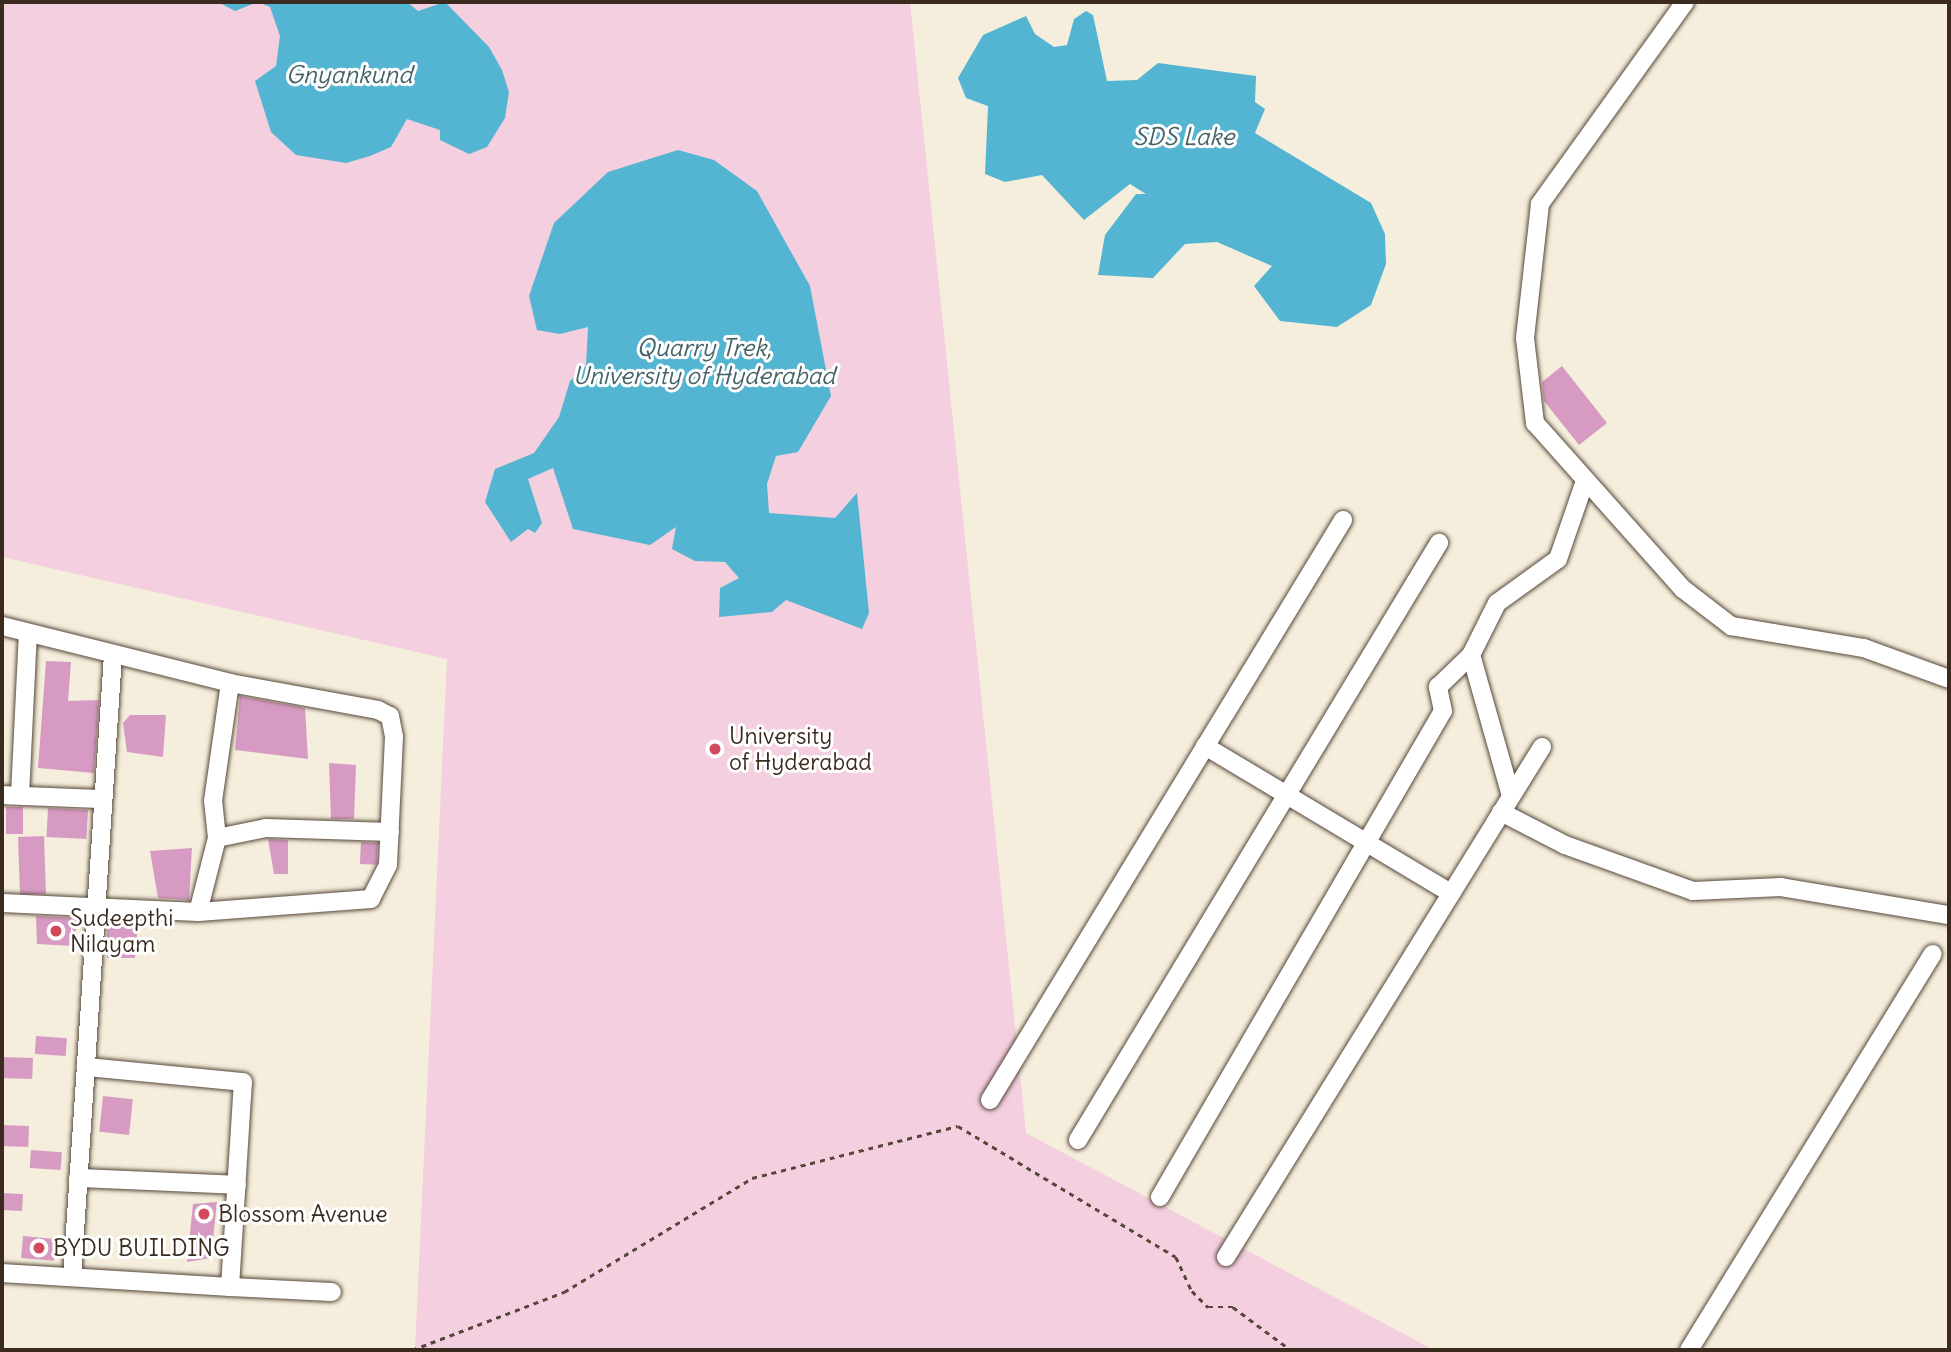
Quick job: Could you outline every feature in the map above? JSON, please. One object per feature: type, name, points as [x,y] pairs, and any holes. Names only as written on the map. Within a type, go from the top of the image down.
[{"type":"street","points":[[1685,2],[1540,204],[1525,338],[1528,393],[1535,423],[1683,589],[1731,626],[1864,648],[1949,679]]},
{"type":"street","points":[[1160,1197],[1443,711],[1438,687],[1471,655],[1497,603],[1558,559],[1585,481]]},
{"type":"street","points":[[990,1100],[1343,520]]},
{"type":"street","points":[[1078,1140],[1439,543]]},
{"type":"street","points":[[2,626],[230,683],[390,716],[390,832],[385,875],[370,899],[198,912],[2,903]]},
{"type":"street","points":[[28,633],[11,795],[103,799]]},
{"type":"street","points":[[72,1277],[113,654]]},
{"type":"street","points":[[1471,655],[1511,796]]},
{"type":"street","points":[[198,912],[217,838],[213,801],[230,683]]},
{"type":"street","points":[[1205,746],[1451,893]]},
{"type":"street","points":[[1226,1257],[1542,747]]},
{"type":"street","points":[[1501,812],[1565,845],[1693,891],[1781,887],[1949,915]]},
{"type":"street","points":[[217,838],[266,828],[390,832]]},
{"type":"street","points":[[1689,1350],[1933,954]]},
{"type":"street","points":[[86,1067],[243,1082],[230,1286]]},
{"type":"street","points":[[78,1178],[237,1185]]},
{"type":"street","points":[[2,1273],[332,1292]]},
{"type":"path","points":[[412,1350],[564,1292],[752,1178],[958,1126],[1176,1257],[1192,1291],[1208,1307],[1233,1307],[1291,1350]]},
{"type":"shaded area","name":"University of Hyderabad","points":[[2,2],[910,2],[1026,1133],[1434,1350],[415,1350],[447,659],[2,557]]},
{"type":"water","points":[[218,2],[258,2],[235,11]]},
{"type":"water","name":"Gnyankund","points":[[258,2],[407,2],[418,11],[445,2],[489,47],[502,70],[509,92],[505,118],[487,147],[469,154],[440,140],[440,130],[407,119],[391,147],[370,156],[346,163],[296,155],[271,132],[255,81],[276,66],[280,36],[270,7]]},
{"type":"water","name":"SDS Lake","points":[[1086,11],[1093,15],[1107,81],[1137,80],[1158,63],[1256,76],[1255,102],[1265,109],[1255,133],[1371,203],[1385,234],[1386,264],[1371,305],[1337,327],[1280,321],[1254,286],[1272,266],[1217,242],[1185,244],[1153,278],[1098,275],[1105,235],[1136,194],[1146,194],[1130,184],[1084,220],[1042,175],[1005,182],[985,174],[988,106],[966,98],[958,78],[983,35],[1026,16],[1035,34],[1054,47],[1067,45],[1074,19]]},
{"type":"water","name":"Quarry Trek, University of Hyderabad","points":[[678,150],[714,160],[757,191],[810,286],[831,396],[798,452],[776,456],[767,484],[769,513],[835,518],[857,493],[869,613],[862,629],[786,600],[772,612],[719,617],[720,588],[739,578],[725,562],[695,561],[672,549],[676,527],[650,545],[573,529],[553,468],[528,479],[542,523],[535,533],[528,529],[511,542],[485,502],[495,469],[534,453],[559,417],[570,381],[586,366],[588,327],[560,334],[537,330],[529,296],[554,223],[608,172]]},
{"type":"building","points":[[1562,366],[1607,423],[1579,445],[1544,401],[1542,382]]},
{"type":"building","points":[[46,661],[71,662],[68,701],[99,700],[94,773],[38,768]]},
{"type":"building","points":[[240,696],[305,708],[308,759],[235,750]]},
{"type":"building","points":[[130,715],[166,715],[163,757],[127,752],[123,723]]},
{"type":"building","points":[[329,763],[356,765],[354,819],[331,819]]},
{"type":"building","points":[[6,807],[23,807],[23,834],[6,834]]},
{"type":"building","points":[[48,808],[88,810],[86,839],[46,837]]},
{"type":"building","points":[[44,836],[46,894],[20,895],[18,837]]},
{"type":"building","points":[[268,839],[288,840],[288,874],[274,874]]},
{"type":"building","points":[[361,842],[378,843],[377,865],[360,864]]},
{"type":"building","points":[[192,848],[189,900],[158,898],[150,851]]},
{"type":"building","name":"Sudeepthi Nilayam","points":[[36,916],[78,918],[73,946],[37,944]]},
{"type":"building","points":[[107,919],[138,922],[135,958],[107,958]]},
{"type":"building","points":[[36,1036],[67,1038],[66,1056],[35,1054]]},
{"type":"building","points":[[2,1057],[33,1058],[32,1079],[2,1078]]},
{"type":"building","points":[[103,1096],[133,1099],[129,1135],[99,1132]]},
{"type":"building","points":[[2,1125],[29,1126],[28,1147],[2,1146]]},
{"type":"building","points":[[31,1150],[62,1152],[61,1170],[30,1168]]},
{"type":"building","points":[[2,1193],[23,1194],[22,1211],[2,1210]]},
{"type":"building","points":[[217,1202],[211,1258],[187,1262],[193,1204]]},
{"type":"building","name":"BYDU BUILDING","points":[[23,1236],[56,1239],[54,1261],[21,1258]]},
{"type":"place","name":"University of Hyderabad","points":[[715,749]]},
{"type":"place","name":"Sudeepthi Nilayam","points":[[56,931]]},
{"type":"place","name":"Blossom Avenue","points":[[204,1214]]},
{"type":"place","name":"BYDU BUILDING","points":[[39,1248]]}]
